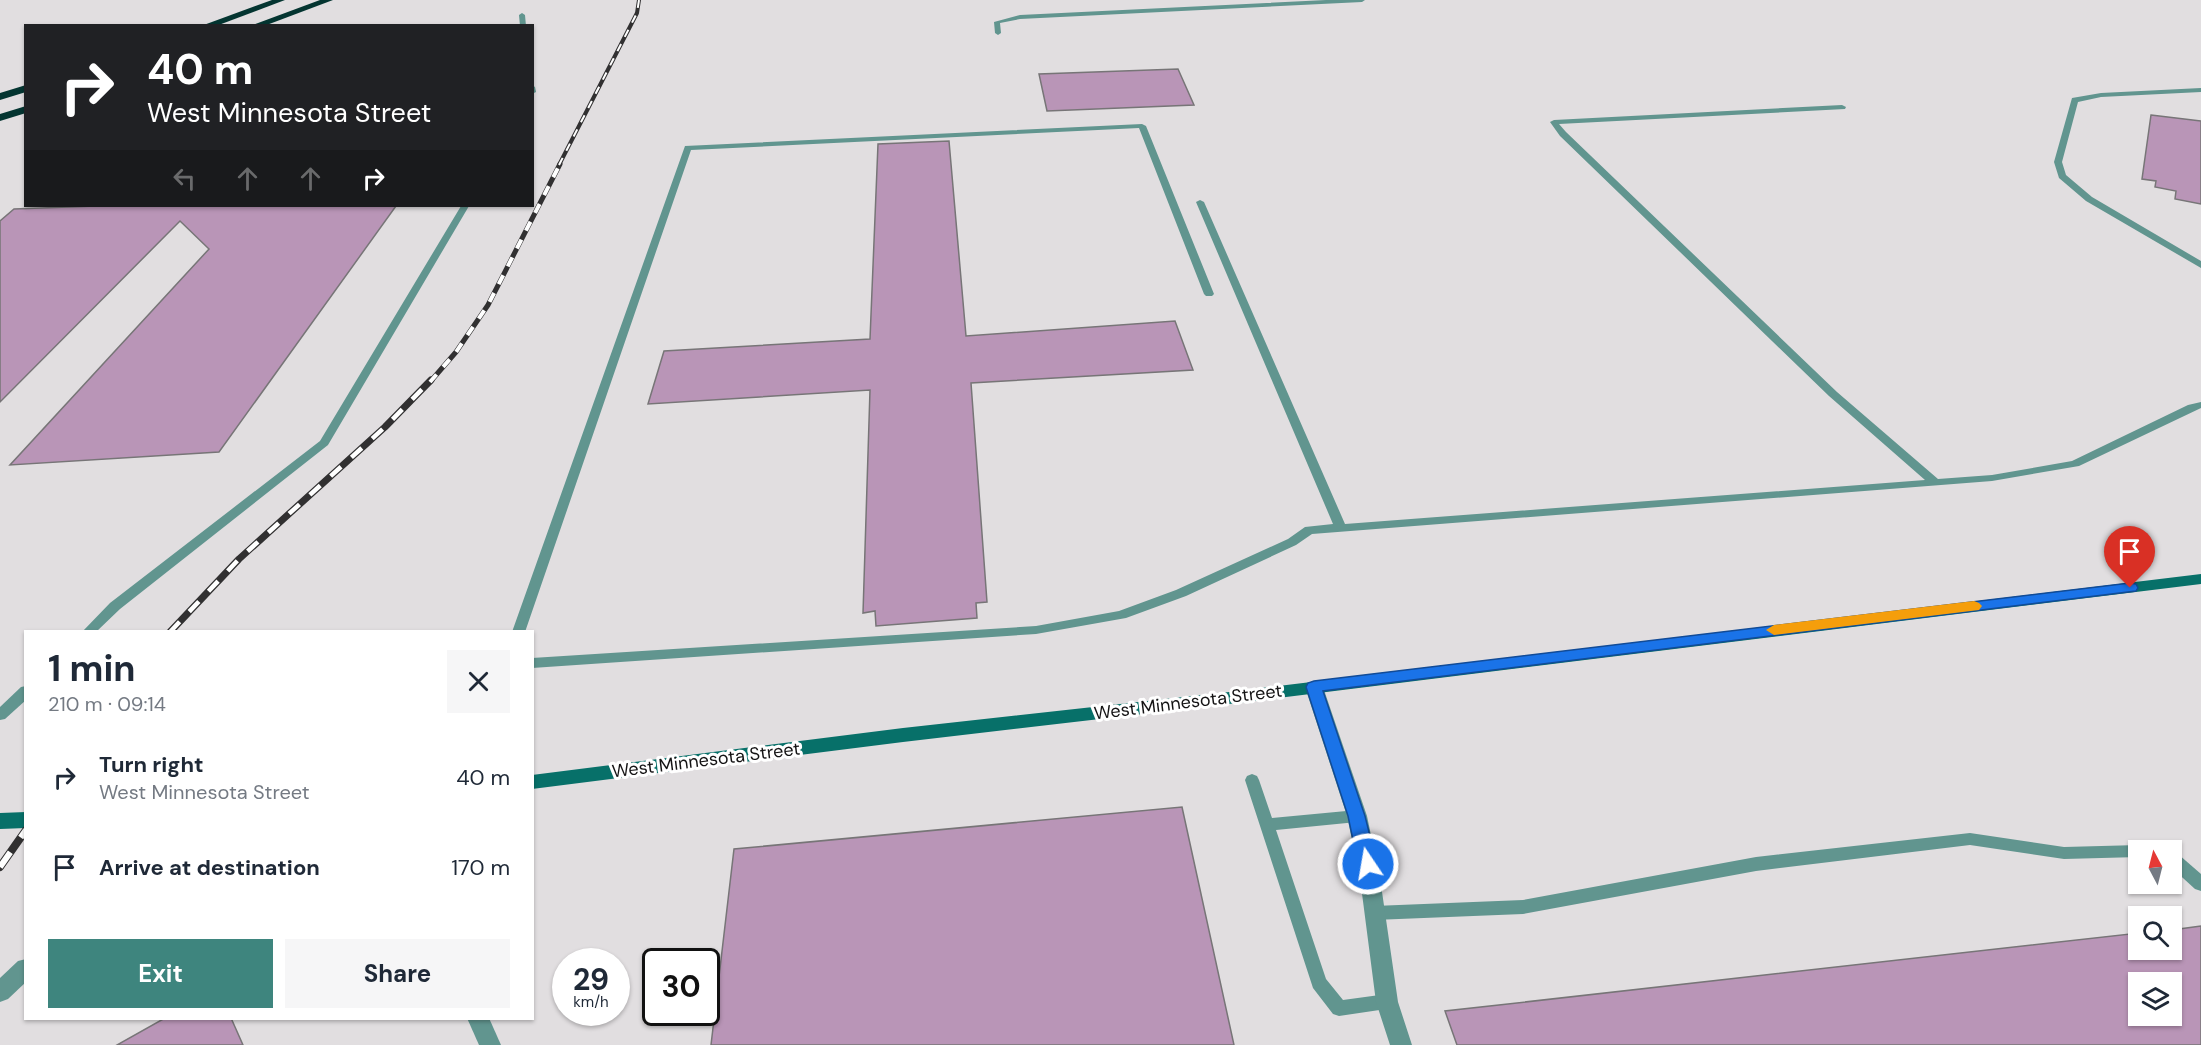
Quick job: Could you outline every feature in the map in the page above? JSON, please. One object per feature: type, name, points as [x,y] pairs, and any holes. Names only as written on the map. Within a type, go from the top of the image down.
[{"type":"highway","points":[[211,24],[281,0]]},
{"type":"highway","points":[[260,24],[329,0]]},
{"type":"highway","points":[[0,97],[24,89]]},
{"type":"highway","points":[[0,118],[24,110]]},
{"type":"street","name":"West Minnesota Street","points":[[534,782],[2201,579]]},
{"type":"street","points":[[1314,687],[1357,816],[1365,851],[1387,1002],[1401,1045]]},
{"type":"street","points":[[0,821],[24,820]]},
{"type":"street","points":[[0,992],[24,970]]},
{"type":"street","points":[[479,1020],[490,1045]]},
{"type":"lane","points":[[998,33],[997,22],[1020,17],[1362,0]]},
{"type":"lane","points":[[522,15],[524,24]]},
{"type":"lane","points":[[2201,90],[2101,95],[2075,100],[2058,162],[2062,176],[2089,198],[2201,265]]},
{"type":"lane","points":[[1842,107],[1554,122],[1563,134],[1833,394],[1935,482]]},
{"type":"lane","points":[[519,630],[688,148],[1142,126],[1209,294]]},
{"type":"lane","points":[[1200,202],[1340,527]]},
{"type":"lane","points":[[90,630],[115,606],[324,442],[464,207]]},
{"type":"lane","points":[[534,663],[1036,630],[1120,615],[1189,589],[1292,542],[1309,530],[1992,478],[2075,464],[2192,407],[2201,405]]},
{"type":"lane","points":[[0,715],[24,693]]},
{"type":"lane","points":[[1252,780],[1269,825],[1319,983],[1339,1008],[1387,1002]]},
{"type":"lane","points":[[1269,825],[1357,816]]},
{"type":"lane","points":[[1374,913],[1523,908],[1756,864],[1970,839],[2064,853],[2128,851]]},
{"type":"lane","points":[[2182,868],[2201,884]]},
{"type":"building","points":[[1178,69],[1194,105],[1047,111],[1039,74]]},
{"type":"building","points":[[2151,115],[2201,121],[2201,204],[2175,199],[2176,191],[2155,187],[2156,181],[2142,179]]},
{"type":"building","points":[[949,141],[966,336],[1175,321],[1193,370],[971,383],[987,602],[976,603],[977,618],[876,626],[875,611],[863,613],[870,390],[648,404],[664,351],[870,339],[878,144]]},
{"type":"building","points":[[395,207],[219,452],[10,465],[209,249],[180,221],[0,402],[0,221],[14,209]]},
{"type":"building","points":[[1182,807],[1234,1045],[711,1045],[713,1026],[720,1026],[720,968],[734,849]]},
{"type":"building","points":[[2201,926],[2201,1045],[1457,1045],[1445,1011],[2128,934],[2128,960],[2182,960],[2182,929]]},
{"type":"building","points":[[161,1020],[232,1020],[243,1045],[117,1045]]},
{"type":"railway","points":[[559,165],[637,13],[639,0]]},
{"type":"railway","points":[[430,382],[456,352],[488,305],[560,164]]},
{"type":"railway","points":[[172,630],[239,559],[385,427],[431,380]]},
{"type":"railway","points":[[0,867],[24,833]]},
{"type":"slow traffic","points":[[1774,630],[1974,606]]},
{"type":"route","points":[[1368,864],[1357,816],[1314,687],[2130,588]]}]
